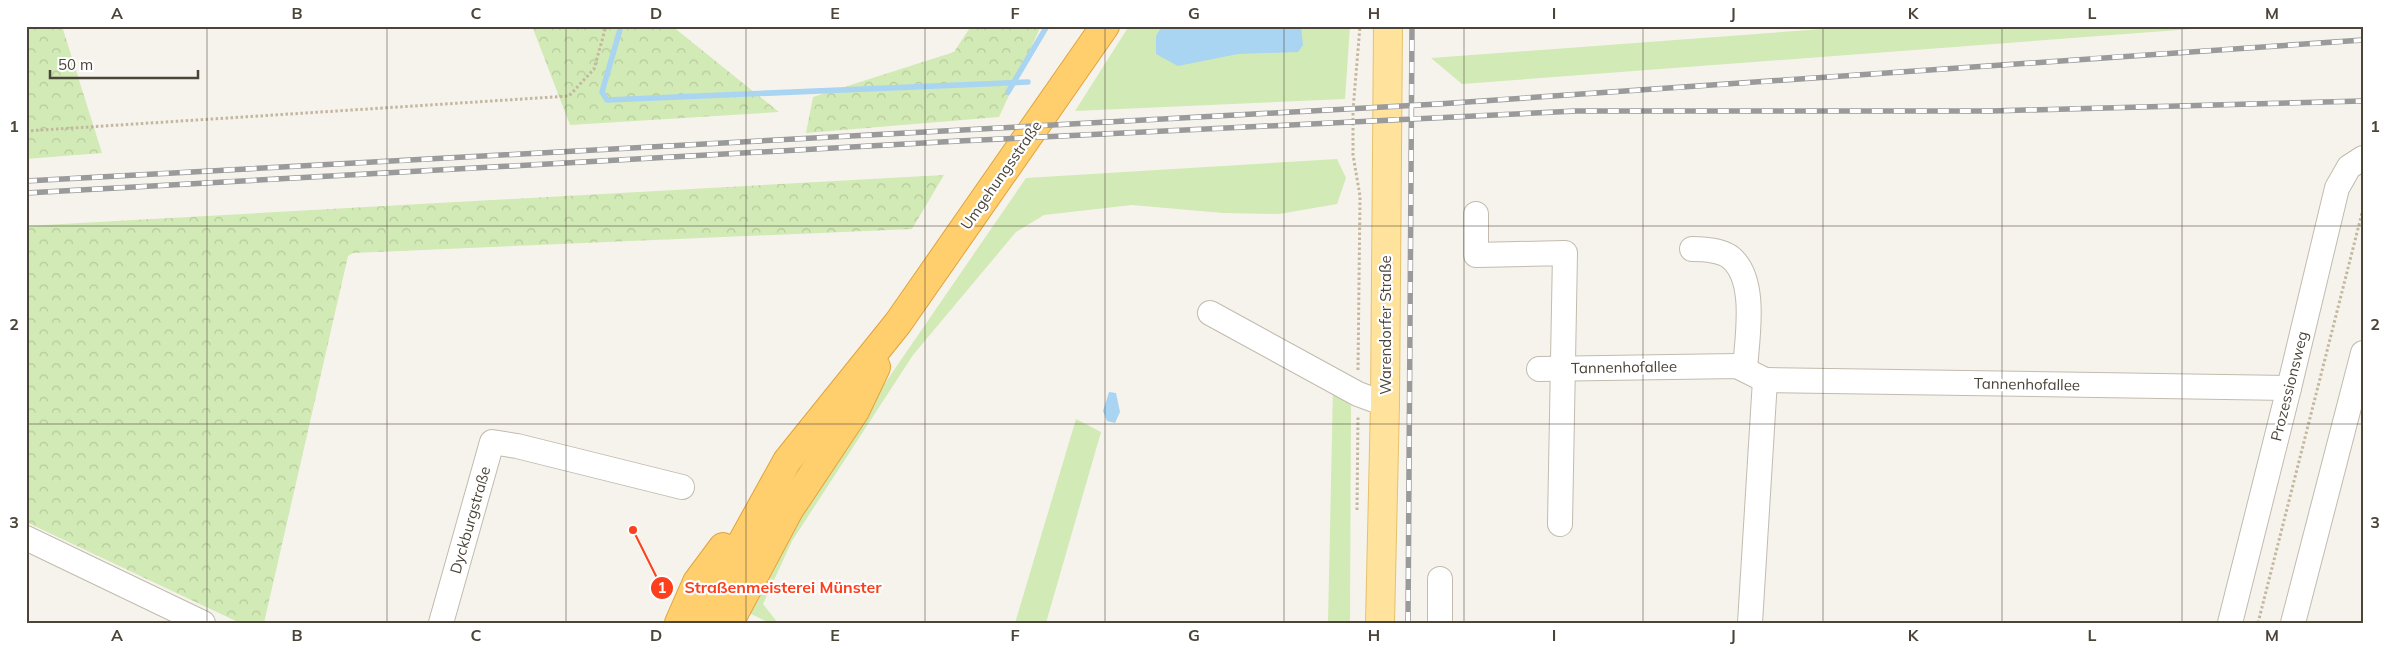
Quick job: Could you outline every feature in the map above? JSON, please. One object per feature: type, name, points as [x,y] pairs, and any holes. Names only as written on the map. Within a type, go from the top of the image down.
[{"type":"highway","name":"Umgehungsstraße","points":[[702,623],[715,591],[787,461],[898,323],[1105,26]]},
{"type":"highway","name":"Umgehungsstraße","points":[[729,623],[789,510],[855,411],[898,323]]},
{"type":"highway","points":[[679,623],[696,582],[787,461]]},
{"type":"main road","name":"Warendorfer Straße","points":[[1380,623],[1385,404],[1388,26]]},
{"type":"street","name":"Prozessionsweg","points":[[2230,623],[2337,188],[2349,166],[2363,158]]},
{"type":"street","points":[[1476,214],[1476,255],[1566,253],[1560,524]]},
{"type":"street","points":[[1692,249],[1708,249],[1730,257],[1743,274],[1748,294],[1755,374],[1750,623]]},
{"type":"street","points":[[1210,313],[1358,394],[1385,404]]},
{"type":"street","points":[[2293,623],[2363,353]]},
{"type":"street","name":"Tannenhofallee","points":[[1539,369],[1737,366],[1755,374],[2289,388]]},
{"type":"street","name":"Dyckburgstraße","points":[[441,623],[492,442],[518,446],[682,487]]},
{"type":"street","points":[[26,538],[203,623]]},
{"type":"street","points":[[1440,579],[1440,623]]},
{"type":"path","points":[[26,132],[569,96],[594,69],[606,26]]},
{"type":"path","points":[[1357,513],[1360,196],[1353,155],[1353,110],[1360,26]]},
{"type":"path","name":"Prozessionsweg","points":[[2258,623],[2363,209]]},
{"type":"green space","points":[[26,26],[62,26],[102,153],[26,159]]},
{"type":"green space","points":[[532,26],[672,26],[779,112],[570,125]]},
{"type":"green space","points":[[971,26],[1041,26],[999,117],[806,133],[813,97],[954,52]]},
{"type":"green space","points":[[1129,26],[1350,26],[1345,99],[1075,111]]},
{"type":"green space","points":[[1864,26],[2232,26],[1462,84],[1431,58]]},
{"type":"green space","points":[[1337,159],[1346,178],[1337,204],[1279,214],[1223,213],[1132,205],[1044,215],[1016,232],[913,355],[792,541],[763,604],[778,623],[770,623],[747,612],[782,533],[1026,178]]},
{"type":"green space","points":[[944,175],[912,229],[353,253],[348,256],[264,623],[240,623],[26,522],[26,226]]},
{"type":"green space","points":[[1333,388],[1351,406],[1350,623],[1328,623]]},
{"type":"green space","points":[[1076,419],[1101,432],[1046,623],[1015,623]]},
{"type":"water","points":[[1162,26],[1301,26],[1303,45],[1298,52],[1238,54],[1178,66],[1156,54],[1156,36]]},
{"type":"water","points":[[1109,392],[1116,393],[1120,412],[1115,423],[1107,421],[1103,411]]},
{"type":"waterway","points":[[621,26],[602,92],[607,100],[1028,82]]},
{"type":"waterway","points":[[1008,92],[1047,26]]},
{"type":"railway","points":[[1408,623],[1412,26]]},
{"type":"railway","points":[[26,181],[1438,104],[2363,40]]},
{"type":"railway","points":[[26,193],[959,141],[1576,111],[1991,111],[2363,101]]},
{"type":"place","name":"Straßenmeisterei Münster","points":[[633,530]]}]
